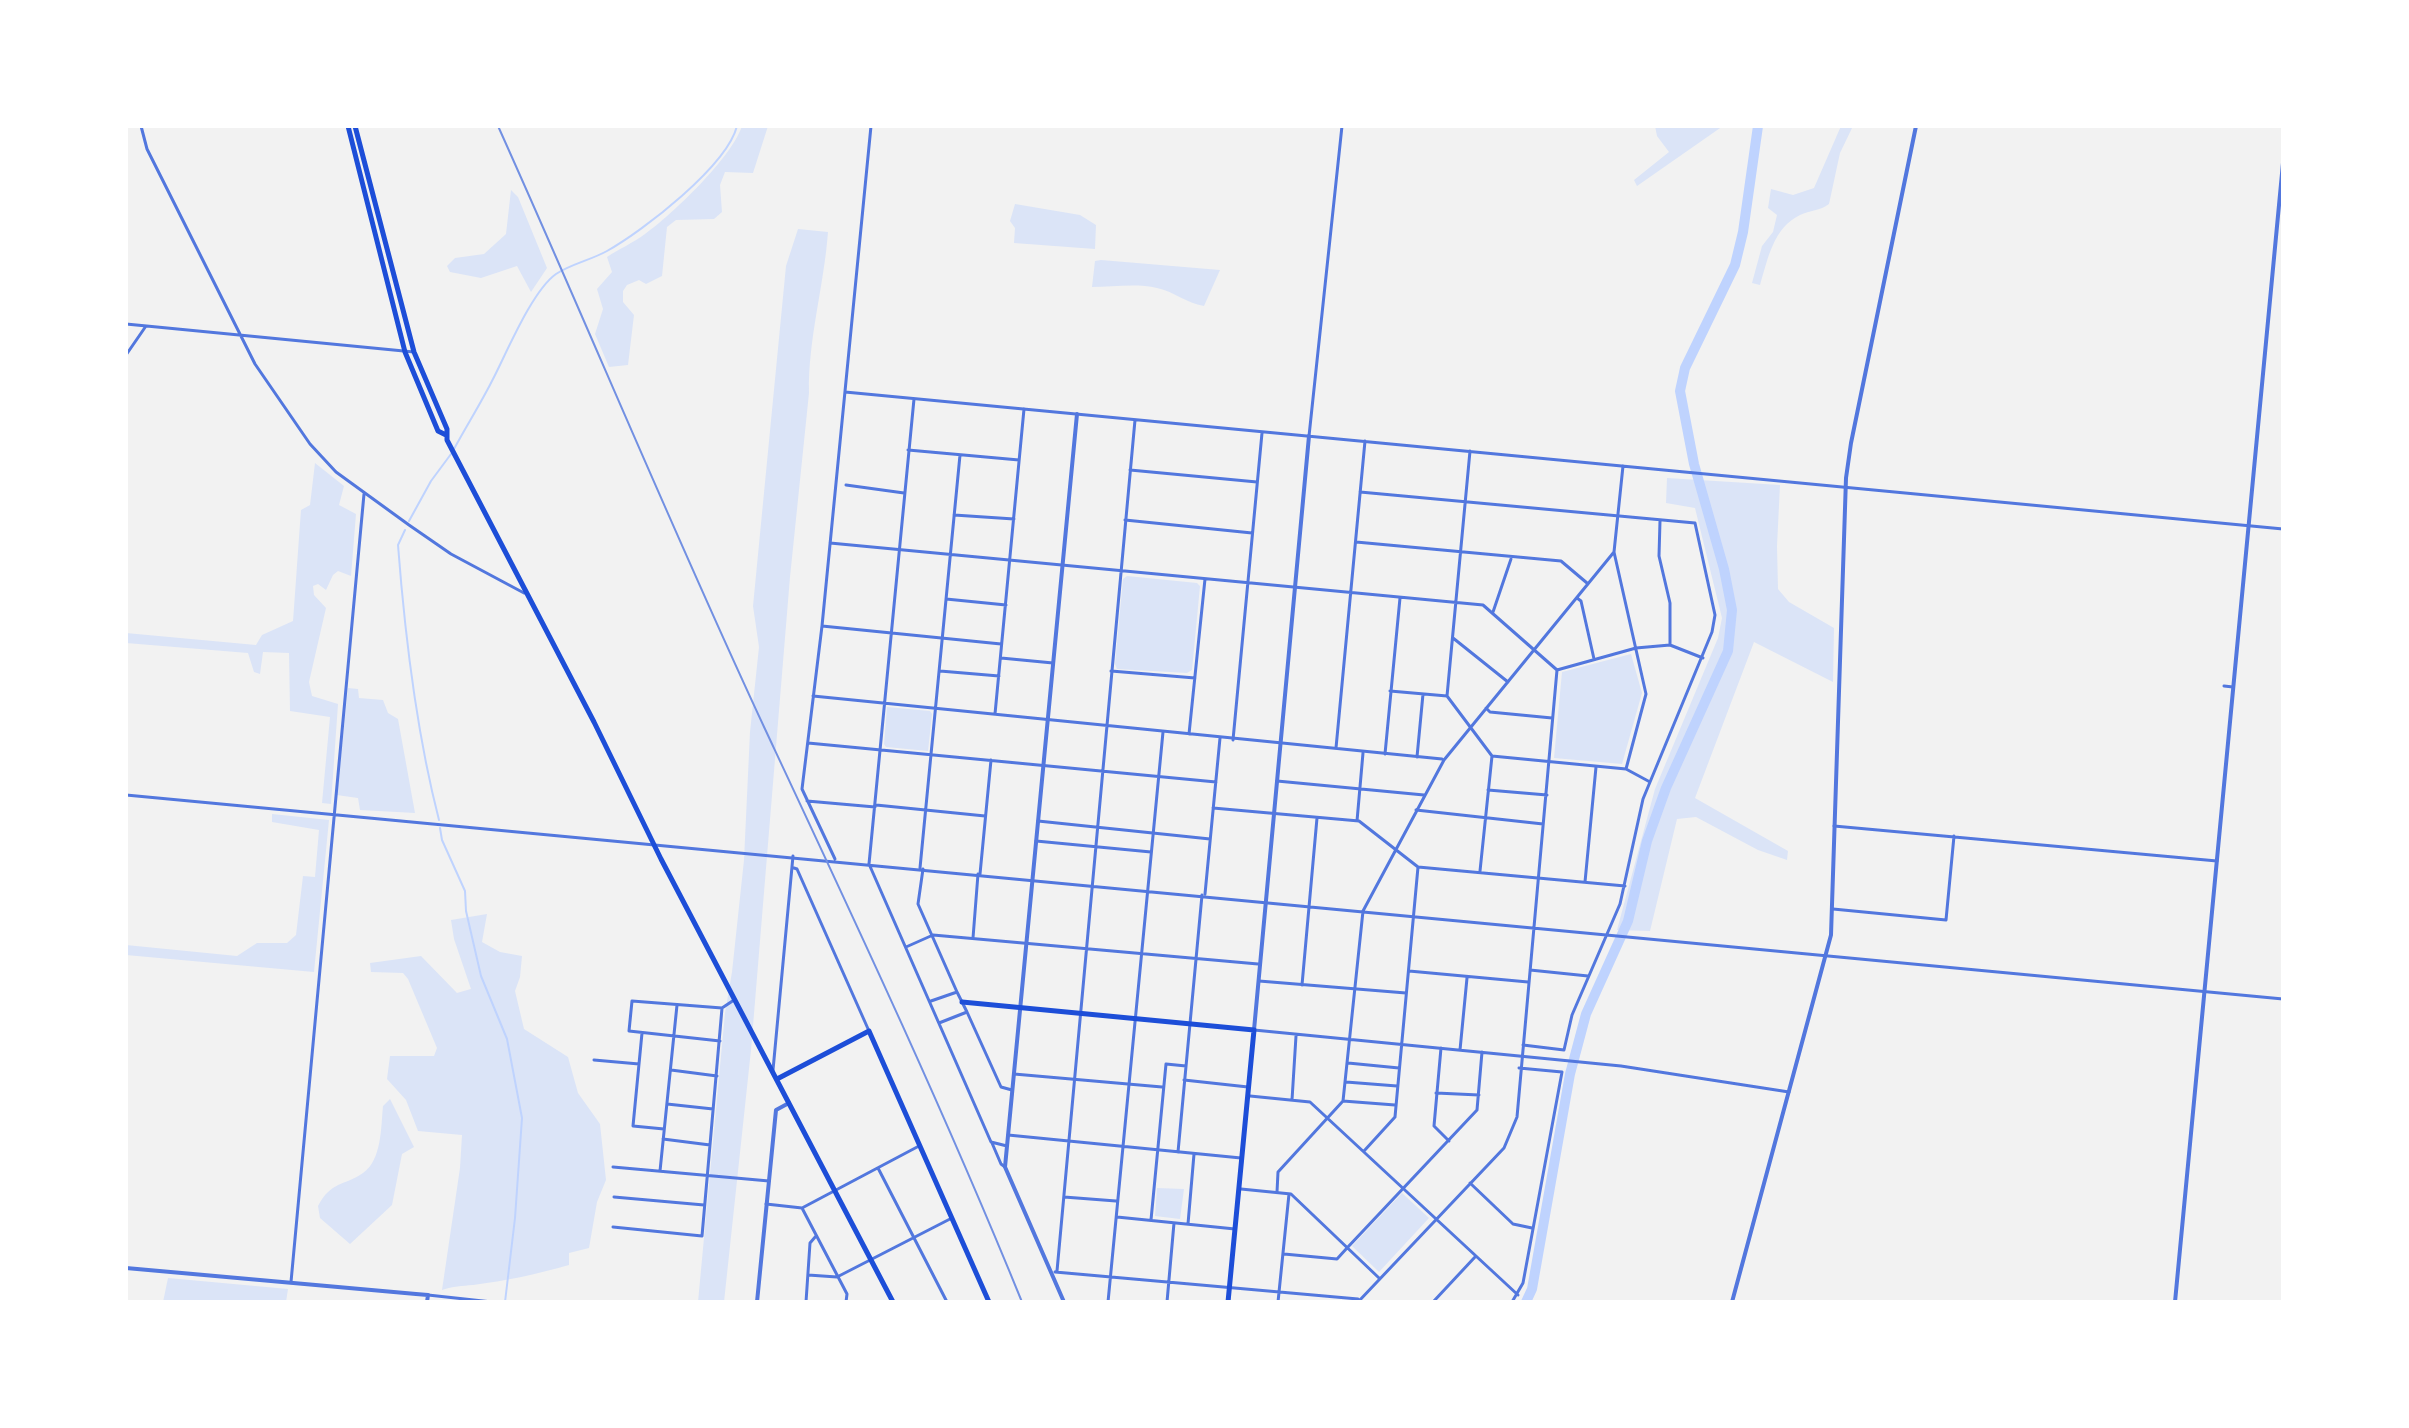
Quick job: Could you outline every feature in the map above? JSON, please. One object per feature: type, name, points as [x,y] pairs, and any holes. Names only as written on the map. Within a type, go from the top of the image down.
[{"type":"main road","points":[[348,126],[405,352],[438,431],[447,438]]},
{"type":"main road","points":[[355,126],[414,352],[447,429],[447,438],[455,456],[594,722],[653,844],[893,1302]]},
{"type":"main road","points":[[962,1002],[1254,1030],[1228,1302]]},
{"type":"main road","points":[[777,1079],[869,1031],[989,1302]]},
{"type":"street","points":[[141,126],[147,149],[240,335],[269,387],[310,444],[336,472],[364,494],[451,554],[528,595]]},
{"type":"street","points":[[836,861],[802,789],[822,626],[871,126]]},
{"type":"street","points":[[1342,126],[1309,436],[1254,1030],[1594,1063],[1789,1092]]},
{"type":"street","points":[[1732,1302],[1827,957],[1833,909],[1845,487],[1851,443],[1916,126]]},
{"type":"street","points":[[2175,1302],[2205,992],[2213,861],[2283,163]]},
{"type":"street","points":[[126,324],[414,352]]},
{"type":"street","points":[[126,355],[146,326]]},
{"type":"street","points":[[845,392],[2283,529]]},
{"type":"street","points":[[914,399],[869,864],[991,1142],[1054,1272],[1064,1302]]},
{"type":"street","points":[[995,714],[1024,409]]},
{"type":"street","points":[[1005,1167],[1077,414]]},
{"type":"street","points":[[1054,1272],[1064,1197],[1135,420]]},
{"type":"street","points":[[1233,740],[1262,432]]},
{"type":"street","points":[[1336,749],[1365,441]]},
{"type":"street","points":[[908,450],[1019,460]]},
{"type":"street","points":[[1470,451],[1447,696],[1492,756],[1480,873]]},
{"type":"street","points":[[960,455],[918,904],[1001,1087],[1012,1090]]},
{"type":"street","points":[[1623,466],[1614,552],[1646,694],[1626,769]]},
{"type":"street","points":[[1130,470],[1257,482]]},
{"type":"street","points":[[846,485],[904,493]]},
{"type":"street","points":[[1360,492],[1695,523],[1715,615],[1703,658],[1643,799],[1625,886],[1608,935],[1572,1015],[1564,1050],[1523,1045]]},
{"type":"street","points":[[291,1282],[364,494]]},
{"type":"street","points":[[954,515],[1014,519]]},
{"type":"street","points":[[1125,520],[1252,533]]},
{"type":"street","points":[[1660,521],[1659,556],[1670,603],[1670,645]]},
{"type":"street","points":[[1356,542],[1561,561],[1588,583]]},
{"type":"street","points":[[830,543],[1483,605],[1557,670]]},
{"type":"street","points":[[1277,1192],[1278,1172],[1343,1101],[1363,911],[1416,810],[1444,760],[1614,552]]},
{"type":"street","points":[[1493,612],[1511,557]]},
{"type":"street","points":[[1189,734],[1205,578]]},
{"type":"street","points":[[1385,754],[1400,597]]},
{"type":"street","points":[[1576,598],[1581,601],[1594,659]]},
{"type":"street","points":[[946,599],[1006,605]]},
{"type":"street","points":[[822,626],[1002,644]]},
{"type":"street","points":[[1453,638],[1508,682]]},
{"type":"street","points":[[1557,670],[1636,648],[1670,645],[1703,658]]},
{"type":"street","points":[[1001,658],[1053,663]]},
{"type":"street","points":[[1054,1272],[1358,1300],[1504,1148],[1517,1117],[1557,670]]},
{"type":"street","points":[[940,671],[999,676]]},
{"type":"street","points":[[1111,671],[1195,678]]},
{"type":"street","points":[[2224,686],[2231,687]]},
{"type":"street","points":[[1390,691],[1447,696]]},
{"type":"street","points":[[1417,757],[1423,694]]},
{"type":"street","points":[[813,696],[1444,760]]},
{"type":"street","points":[[1486,708],[1490,712],[1553,718]]},
{"type":"street","points":[[1108,1302],[1163,732]]},
{"type":"street","points":[[1178,1152],[1220,738]]},
{"type":"street","points":[[808,743],[1216,782]]},
{"type":"street","points":[[1357,821],[1364,752]]},
{"type":"street","points":[[1492,756],[1626,769],[1650,782]]},
{"type":"street","points":[[973,939],[991,760]]},
{"type":"street","points":[[1585,882],[1596,766]]},
{"type":"street","points":[[1277,781],[1424,795]]},
{"type":"street","points":[[1488,790],[1547,795]]},
{"type":"street","points":[[126,795],[1147,889],[2283,999]]},
{"type":"street","points":[[807,801],[985,816]]},
{"type":"street","points":[[1213,808],[1357,821],[1418,867],[1625,886]]},
{"type":"street","points":[[1416,810],[1543,824]]},
{"type":"street","points":[[1302,985],[1317,818]]},
{"type":"street","points":[[1038,821],[1210,839]]},
{"type":"street","points":[[1834,826],[2213,861]]},
{"type":"street","points":[[1833,909],[1946,920],[1954,836]]},
{"type":"street","points":[[1036,841],[1151,852]]},
{"type":"street","points":[[773,1070],[793,856]]},
{"type":"street","points":[[792,867],[797,869],[869,1031]]},
{"type":"street","points":[[1363,1151],[1395,1117],[1418,867]]},
{"type":"street","points":[[906,947],[933,935],[1260,964]]},
{"type":"street","points":[[1530,970],[1588,976]]},
{"type":"street","points":[[1409,971],[1528,982]]},
{"type":"street","points":[[1460,1050],[1467,976]]},
{"type":"street","points":[[1259,981],[1407,994]]},
{"type":"street","points":[[930,1002],[957,992]]},
{"type":"street","points":[[720,1041],[629,1031],[632,1001],[722,1008],[734,1000]]},
{"type":"street","points":[[660,1171],[677,1005]]},
{"type":"street","points":[[613,1227],[702,1236],[722,1008]]},
{"type":"street","points":[[939,1023],[967,1012]]},
{"type":"street","points":[[642,1033],[633,1126],[664,1129]]},
{"type":"street","points":[[1292,1100],[1296,1034]]},
{"type":"street","points":[[1441,1048],[1434,1126],[1449,1141]]},
{"type":"street","points":[[1284,1254],[1337,1259],[1477,1110],[1482,1052]]},
{"type":"street","points":[[594,1060],[639,1064]]},
{"type":"street","points":[[1348,1063],[1399,1068]]},
{"type":"street","points":[[1151,1220],[1166,1064],[1186,1066]]},
{"type":"street","points":[[1512,1302],[1523,1283],[1562,1072],[1519,1068]]},
{"type":"street","points":[[671,1070],[717,1076]]},
{"type":"street","points":[[1014,1074],[1163,1087]]},
{"type":"street","points":[[1184,1080],[1248,1087]]},
{"type":"street","points":[[1346,1082],[1397,1086]]},
{"type":"street","points":[[1436,1093],[1479,1095]]},
{"type":"street","points":[[1247,1096],[1310,1102],[1518,1295]]},
{"type":"street","points":[[1343,1101],[1396,1105]]},
{"type":"street","points":[[757,1302],[776,1110],[789,1103]]},
{"type":"street","points":[[667,1104],[713,1109]]},
{"type":"street","points":[[1008,1135],[1241,1158]]},
{"type":"street","points":[[663,1139],[710,1145]]},
{"type":"street","points":[[991,1142],[1007,1146]]},
{"type":"street","points":[[766,1204],[802,1208],[920,1146]]},
{"type":"street","points":[[1188,1224],[1194,1154]]},
{"type":"street","points":[[613,1167],[769,1181]]},
{"type":"street","points":[[878,1168],[947,1302]]},
{"type":"street","points":[[1470,1183],[1513,1224],[1532,1228]]},
{"type":"street","points":[[1239,1189],[1289,1194],[1379,1278]]},
{"type":"street","points":[[1278,1302],[1289,1194]]},
{"type":"street","points":[[614,1197],[704,1205]]},
{"type":"street","points":[[1064,1197],[1118,1201]]},
{"type":"street","points":[[802,1208],[847,1294],[846,1302]]},
{"type":"street","points":[[1117,1217],[1235,1229]]},
{"type":"street","points":[[808,1275],[837,1277],[952,1218]]},
{"type":"street","points":[[1167,1302],[1174,1223]]},
{"type":"street","points":[[806,1302],[810,1243],[816,1236]]},
{"type":"street","points":[[1433,1302],[1475,1257]]},
{"type":"street","points":[[126,1268],[492,1302]]},
{"type":"street","points":[[427,1302],[428,1295]]},
{"type":"street","points":[[1322,1302],[1323,1295]]},
{"type":"shaded area","points":[[742,126],[768,126],[753,173],[725,172],[720,185],[722,212],[714,219],[676,220],[667,227],[662,276],[646,284],[639,280],[627,285],[623,291],[623,302],[634,315],[628,365],[609,367],[595,334],[603,309],[597,289],[612,272],[607,257],[645,234],[671,213],[714,169]]},
{"type":"shaded area","points":[[1655,126],[1723,126],[1637,186],[1634,180],[1669,152],[1657,136]]},
{"type":"shaded area","points":[[1841,126],[1853,126],[1840,153],[1829,204],[1800,215],[1783,228],[1773,245],[1760,285],[1752,283],[1762,246],[1773,232],[1777,215],[1768,208],[1771,189],[1793,195],[1814,188]]},
{"type":"shaded area","points":[[511,190],[518,197],[547,268],[531,292],[517,266],[481,278],[450,272],[447,266],[455,258],[484,254],[506,234]]},
{"type":"shaded area","points":[[1015,204],[1080,215],[1096,225],[1095,249],[1014,243],[1015,228],[1010,221]]},
{"type":"shaded area","points":[[798,229],[828,232],[809,373],[751,1050],[724,1302],[698,1302],[725,1013],[744,860],[750,732],[759,647],[753,606],[786,266]]},
{"type":"shaded area","points":[[1095,261],[1220,270],[1204,306],[1149,287],[1092,287]]},
{"type":"shaded area","points":[[315,463],[344,486],[339,505],[356,514],[351,576],[338,571],[326,590],[318,584],[313,586],[314,595],[326,608],[309,682],[312,696],[338,704],[331,804],[322,803],[330,717],[290,711],[289,653],[263,652],[260,674],[254,672],[248,653],[126,643],[126,633],[256,645],[262,635],[293,621],[301,510],[310,505]]},
{"type":"shaded area","points":[[1667,478],[1780,485],[1778,589],[1789,602],[1834,628],[1833,682],[1754,642],[1695,798],[1788,851],[1787,860],[1758,850],[1696,817],[1677,819],[1650,931],[1617,930],[1655,789],[1718,638],[1722,618],[1695,508],[1666,503]]},
{"type":"shaded area","points":[[1127,576],[1197,583],[1200,586],[1192,670],[1187,673],[1117,669],[1123,579]]},
{"type":"shaded area","points":[[1631,654],[1642,693],[1622,764],[1554,758],[1562,672]]},
{"type":"shaded area","points":[[348,688],[358,689],[359,698],[383,700],[388,713],[398,719],[415,813],[360,810],[358,798],[337,795]]},
{"type":"shaded area","points":[[887,707],[930,711],[928,751],[886,747]]},
{"type":"shaded area","points":[[272,814],[329,820],[314,972],[126,955],[126,945],[237,956],[257,943],[287,943],[296,935],[303,876],[315,877],[319,830],[272,822]]},
{"type":"shaded area","points":[[487,914],[482,942],[500,952],[522,956],[515,991],[524,1029],[568,1057],[578,1093],[600,1124],[606,1180],[597,1202],[589,1248],[569,1253],[569,1265],[442,1290],[462,1135],[418,1131],[406,1100],[387,1079],[390,1056],[434,1056],[437,1048],[408,979],[403,973],[371,972],[370,963],[421,956],[457,993],[471,989],[454,939],[451,920]]},
{"type":"shaded area","points":[[390,1099],[414,1147],[402,1154],[392,1205],[350,1244],[320,1218],[318,1206],[328,1192],[363,1173],[374,1160],[383,1106]]},
{"type":"shaded area","points":[[1157,1188],[1184,1189],[1180,1219],[1155,1216]]},
{"type":"shaded area","points":[[1402,1193],[1429,1218],[1379,1272],[1352,1246]]},
{"type":"shaded area","points":[[168,1278],[288,1289],[286,1302],[163,1302]]},
{"type":"waterway","points":[[454,449],[529,308],[547,282],[556,274],[607,251],[682,196],[718,160],[737,126]]},
{"type":"waterway","points":[[1526,1302],[1532,1289],[1570,1074],[1586,1014],[1628,921],[1647,841],[1666,788],[1728,651],[1732,610],[1724,569],[1694,464],[1680,391],[1685,368],[1735,265],[1743,232],[1758,126]]},
{"type":"waterway","points":[[409,521],[431,481],[451,454]]},
{"type":"waterway","points":[[405,530],[398,545],[408,649],[424,752],[439,820]]},
{"type":"waterway","points":[[440,828],[442,840],[465,891],[466,911],[481,976],[507,1039],[522,1118],[505,1302]]},
{"type":"railway","points":[[498,126],[697,579],[929,1086],[1022,1302]]}]
